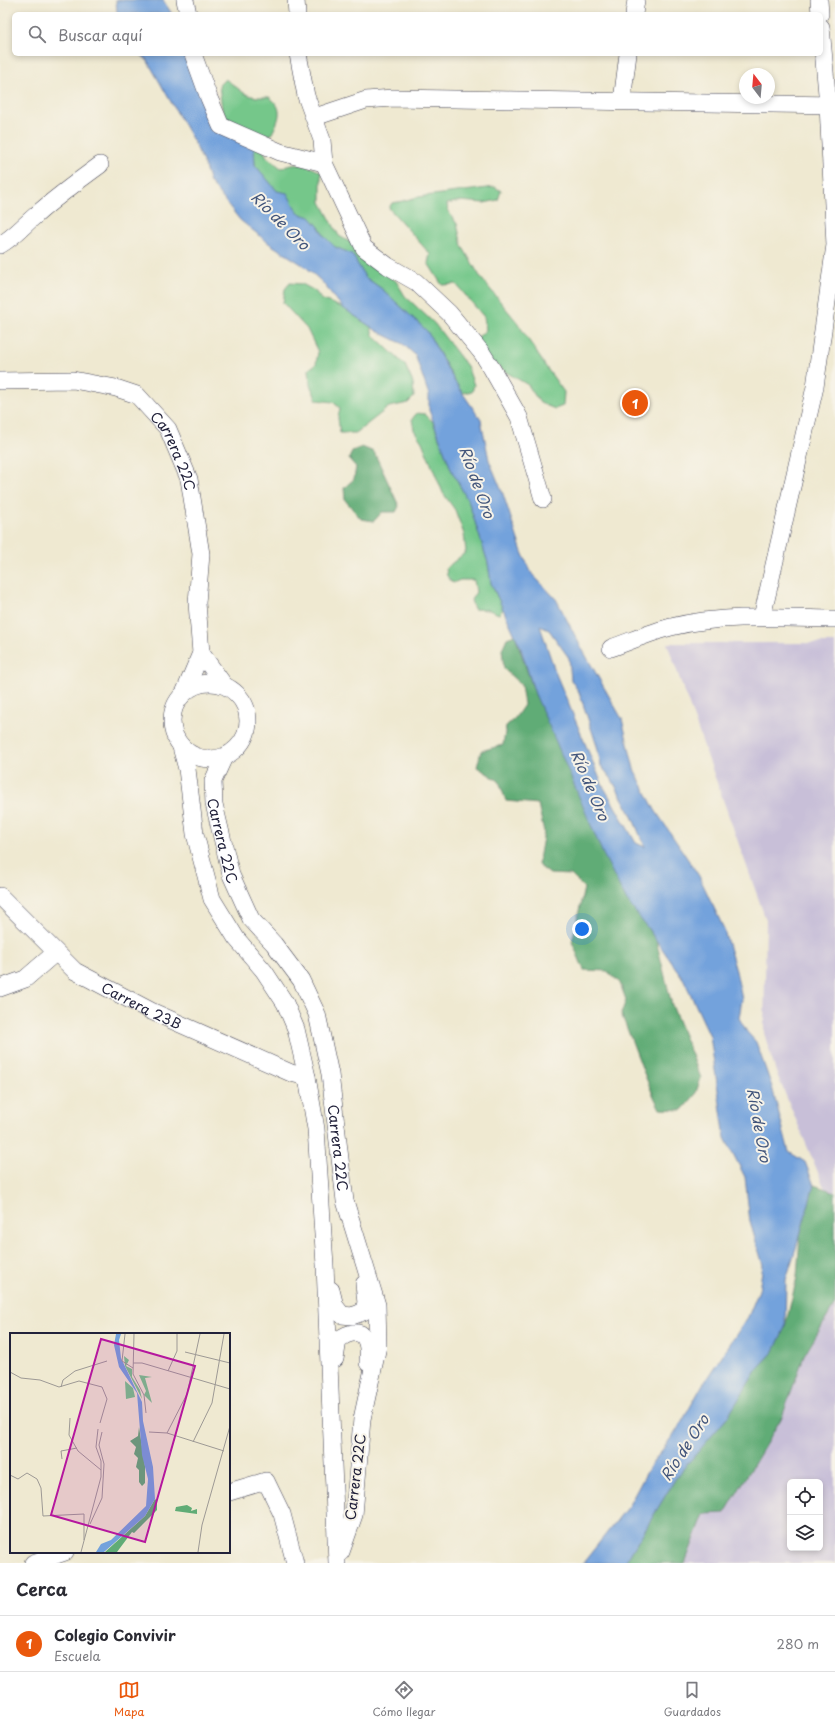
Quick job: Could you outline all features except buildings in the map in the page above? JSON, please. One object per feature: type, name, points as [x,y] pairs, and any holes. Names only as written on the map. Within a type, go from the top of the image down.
[{"type":"street","points":[[185,0],[188,12]]},
{"type":"street","points":[[296,0],[297,12]]},
{"type":"street","points":[[634,12],[636,0]]},
{"type":"street","points":[[819,0],[820,12]]},
{"type":"street","points":[[762,617],[815,387],[835,245],[831,105],[823,43]]},
{"type":"street","points":[[194,56],[221,126],[280,152],[324,163]]},
{"type":"street","points":[[298,56],[306,96],[315,117],[322,140],[324,163],[364,248],[388,266],[416,282],[449,313],[492,369],[519,417],[543,498]]},
{"type":"street","points":[[622,102],[628,56]]},
{"type":"street","points":[[315,117],[366,100],[393,98],[831,105]]},
{"type":"street","points":[[0,245],[12,238],[35,215],[66,189],[100,165]]},
{"type":"street","name":"Carrera 22C","points":[[0,381],[73,380],[116,388],[137,395],[168,430],[189,479],[201,554],[196,604],[201,653],[185,691]]},
{"type":"street","points":[[611,648],[671,627],[698,622],[762,617],[835,619]]},
{"type":"street","name":"Carrera 22C","points":[[201,653],[224,685]]},
{"type":"street","points":[[206,683],[224,685],[236,692],[245,703],[249,721],[246,734],[240,746],[224,757],[206,759],[193,755],[181,747],[174,735],[172,721],[176,704],[185,691],[196,685],[206,683]]},
{"type":"street","name":"Carrera 22C","points":[[181,747],[187,769],[195,834],[212,899],[236,938],[264,972],[285,1004],[296,1029],[308,1076],[316,1130],[325,1265],[337,1562]]},
{"type":"street","name":"Carrera 22C","points":[[224,757],[214,781],[214,804],[232,875],[251,919],[274,944],[301,980],[317,1014],[330,1074],[345,1201],[377,1305],[378,1346],[362,1419],[354,1515],[337,1562]]},
{"type":"street","name":"Carrera 23B","points":[[0,896],[55,953],[75,971],[151,1011],[291,1073],[308,1076]]},
{"type":"street","points":[[0,988],[25,979],[55,953]]},
{"type":"street","points":[[325,1265],[335,1306],[342,1315],[352,1316],[363,1312],[366,1303],[361,1256]]},
{"type":"street","points":[[330,1381],[338,1340],[346,1334],[354,1332],[362,1335],[367,1342],[369,1387]]},
{"type":"street","points":[[230,1492],[266,1481],[282,1514],[295,1563]]},
{"type":"street","points":[[33,1563],[62,1553]]},
{"type":"shaded area","points":[[667,643],[835,643],[835,1213],[776,1072],[764,1033],[766,920]]},
{"type":"shaded area","points":[[835,1301],[835,1563],[682,1563],[704,1507]]},
{"type":"green space","points":[[225,79],[249,95],[269,97],[274,101],[279,110],[278,119],[271,135],[261,134],[259,142],[267,157],[281,168],[292,165],[301,165],[321,172],[321,202],[339,236],[350,242],[367,262],[396,281],[405,296],[434,323],[467,366],[474,385],[472,392],[462,393],[427,331],[382,289],[365,277],[352,254],[335,247],[324,236],[319,227],[310,217],[298,214],[287,193],[277,191],[255,165],[254,148],[234,132],[222,109],[219,85]]},
{"type":"green space","points":[[495,187],[501,191],[498,200],[484,203],[460,201],[447,204],[448,211],[457,224],[462,246],[481,278],[517,322],[564,392],[563,406],[555,409],[540,403],[528,385],[504,371],[482,354],[477,338],[486,330],[484,317],[456,284],[442,285],[428,263],[430,254],[389,208],[392,203],[421,197]]},
{"type":"green space","points":[[290,283],[302,284],[315,291],[321,299],[343,308],[371,327],[373,335],[405,365],[413,383],[414,397],[408,403],[389,407],[356,433],[340,433],[338,418],[340,408],[333,402],[317,400],[310,385],[309,369],[316,364],[318,352],[307,329],[283,303],[285,289]]},
{"type":"green space","points":[[417,413],[425,414],[433,422],[451,469],[469,503],[488,563],[491,583],[503,609],[499,614],[489,610],[474,609],[471,600],[476,592],[474,580],[460,580],[453,583],[447,576],[446,568],[466,552],[464,534],[455,510],[443,493],[422,442],[414,430],[412,419]]},
{"type":"green space","points":[[362,447],[374,452],[399,506],[396,512],[382,512],[374,521],[361,519],[345,500],[344,488],[354,479],[356,467],[349,459],[352,451]]},
{"type":"green space","points":[[515,635],[535,694],[649,930],[656,940],[672,1005],[701,1078],[695,1095],[682,1110],[660,1109],[649,1086],[621,1014],[626,1000],[620,983],[607,971],[584,970],[572,942],[584,888],[571,875],[550,874],[538,865],[544,832],[538,804],[506,801],[499,781],[477,767],[481,751],[503,745],[506,726],[515,718],[524,705],[521,685],[504,669],[502,649],[507,638]]},
{"type":"green space","points":[[814,1185],[835,1192],[835,1304],[804,1356],[782,1417],[725,1513],[704,1514],[685,1563],[625,1563],[677,1476],[727,1418],[757,1369],[774,1351],[785,1327],[797,1277],[800,1235]]},
{"type":"water","points":[[116,0],[163,0],[171,12],[117,12]]},
{"type":"water","name":"Río de Oro","points":[[142,56],[191,56],[207,102],[254,148],[255,165],[277,191],[287,193],[298,213],[310,217],[319,227],[324,236],[335,247],[352,254],[365,277],[382,289],[427,331],[455,382],[481,420],[489,460],[503,494],[522,552],[532,574],[556,599],[581,647],[622,719],[634,769],[655,810],[699,876],[723,927],[736,971],[742,999],[739,1018],[747,1032],[756,1042],[772,1087],[789,1152],[805,1162],[814,1185],[786,1280],[785,1327],[774,1351],[757,1369],[727,1418],[677,1476],[625,1563],[583,1563],[629,1505],[649,1468],[679,1427],[703,1384],[748,1317],[759,1290],[763,1265],[750,1222],[745,1177],[725,1138],[710,1036],[684,980],[627,901],[603,854],[535,694],[520,646],[491,583],[488,563],[469,503],[451,469],[429,410],[429,395],[415,355],[403,344],[377,331],[343,308],[322,282],[306,267],[270,244],[240,220],[210,182],[195,144],[147,60]],"holes":[[[540,626],[549,630],[569,658],[571,680],[579,692],[597,746],[601,766],[611,778],[631,814],[645,847],[636,843],[602,784],[556,674]]]},
{"type":"place","name":"Colegio Convivir","points":[[635,403]]}]
